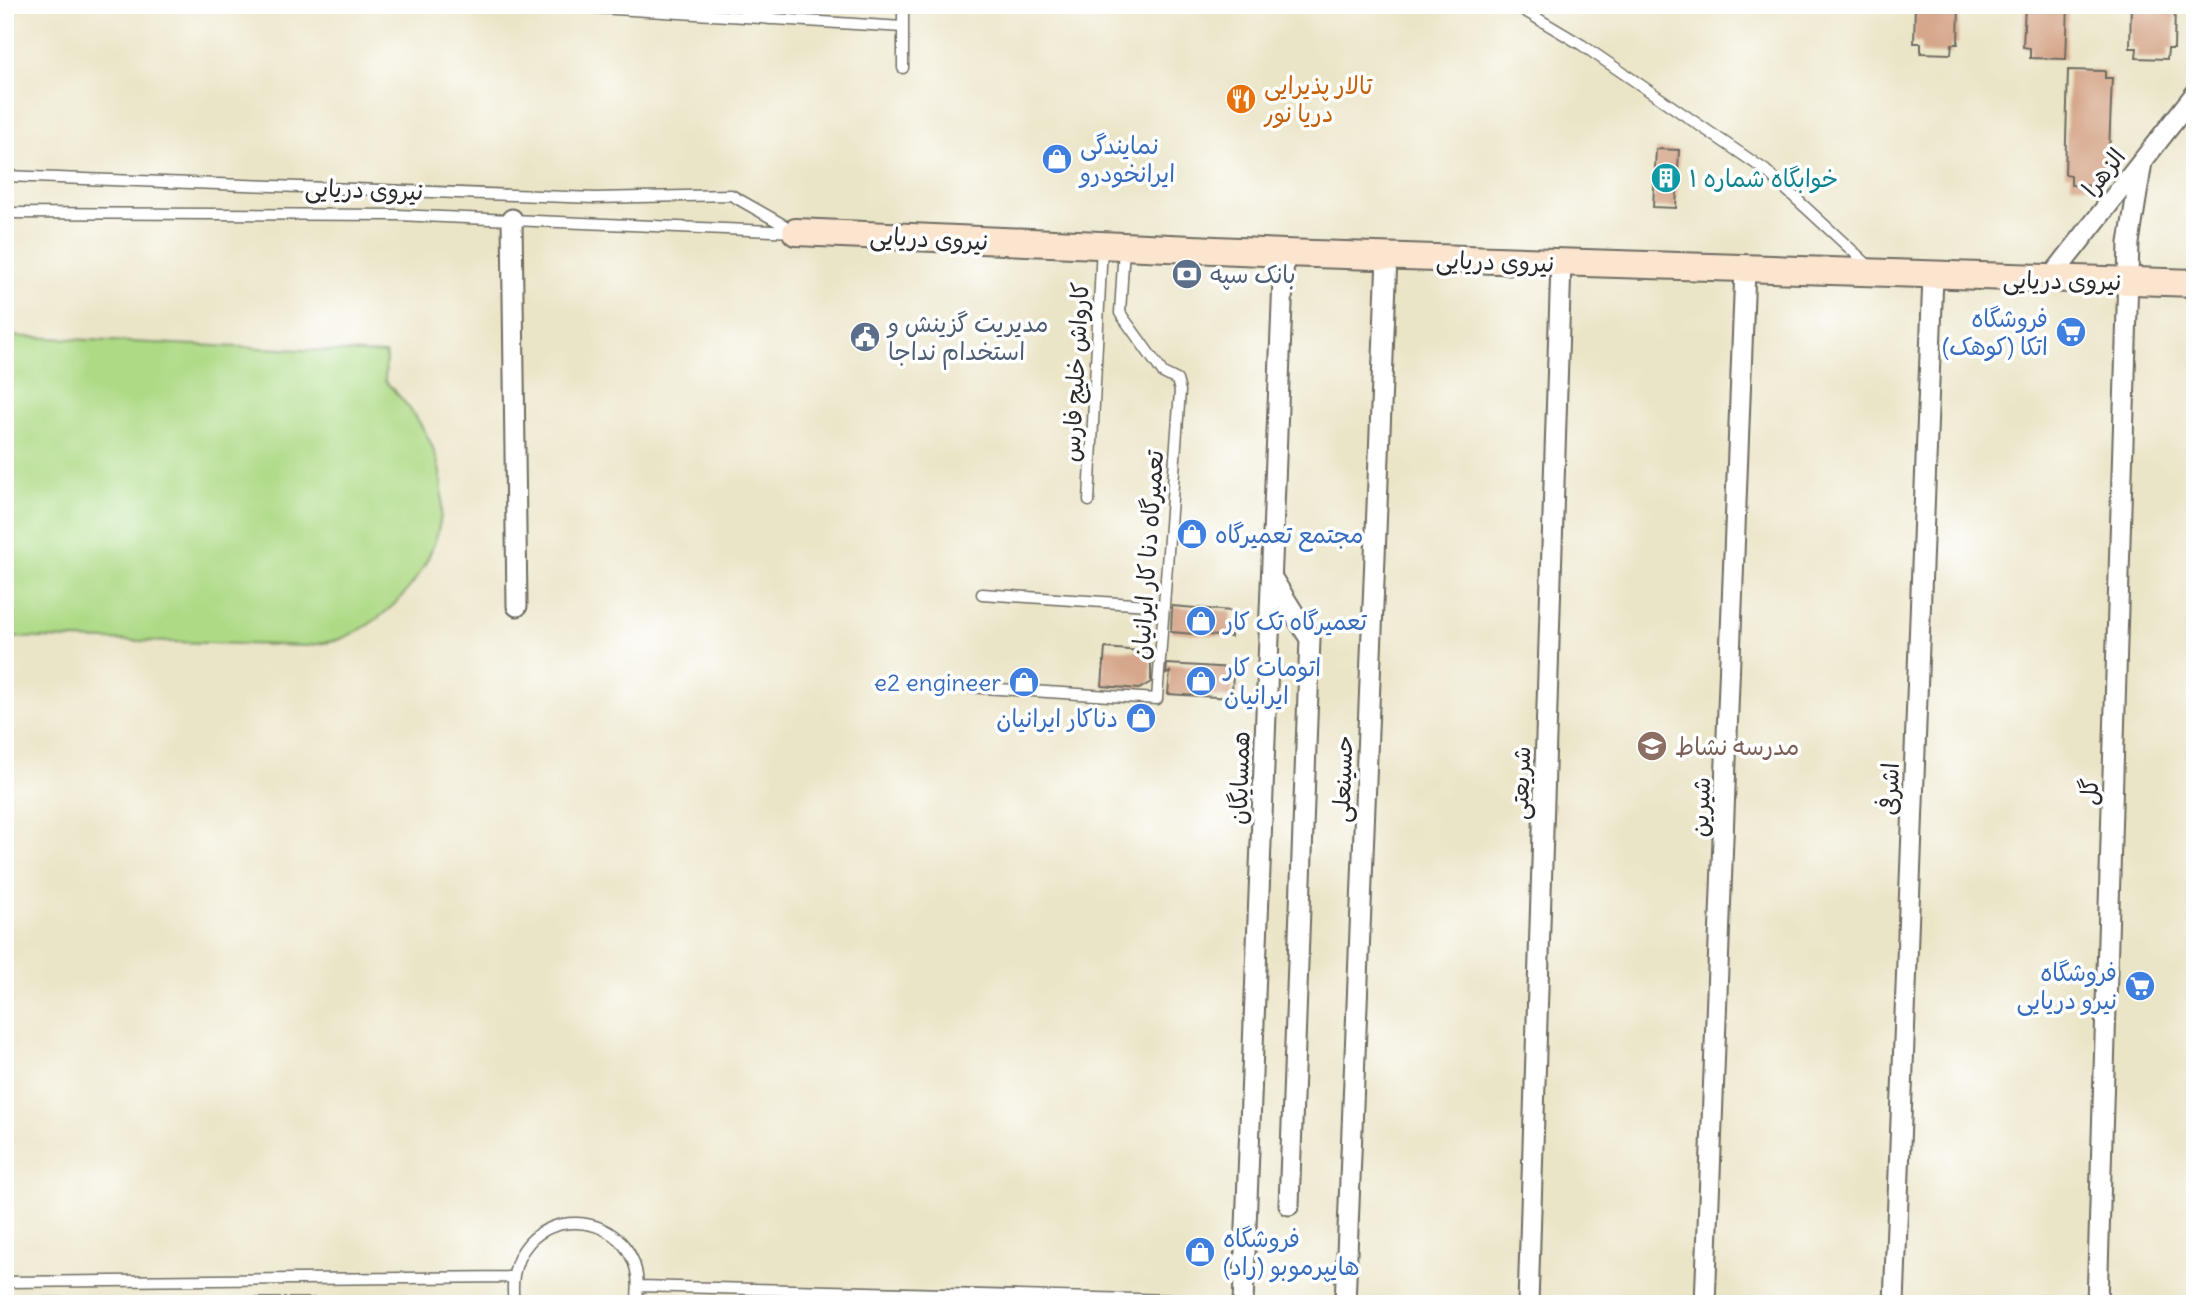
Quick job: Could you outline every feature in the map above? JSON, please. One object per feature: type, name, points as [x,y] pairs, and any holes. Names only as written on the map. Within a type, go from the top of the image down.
[{"type":"main road","name":"نیروی دریایی","points":[[796,232],[1387,257],[2195,283]]},
{"type":"street","name":"الزهرا","points":[[2049,280],[2195,94]]},
{"type":"street","name":"گل","points":[[2096,1304],[2130,229],[2142,162]]},
{"type":"street","points":[[512,219],[517,606]]},
{"type":"street","name":"همسایگان","points":[[1243,1304],[1284,253]]},
{"type":"street","name":"حسینعلی","points":[[1345,1304],[1387,257]]},
{"type":"street","name":"شریعتی","points":[[1528,1304],[1562,263]]},
{"type":"street","name":"شیرین","points":[[1705,1304],[1745,270]]},
{"type":"street","name":"اشرفی","points":[[1894,1304],[1933,276]]},
{"type":"street","points":[[1272,578],[1310,639],[1290,1205]]},
{"type":"lane","points":[[551,5],[903,27]]},
{"type":"lane","points":[[768,5],[769,19]]},
{"type":"lane","points":[[903,5],[903,68]]},
{"type":"lane","points":[[1515,5],[1582,45],[1765,170],[1878,274]]},
{"type":"lane","name":"نیروی دریایی","points":[[5,176],[595,198],[731,195],[796,232]]},
{"type":"lane","name":"نیروی دریایی","points":[[5,213],[397,215],[796,232]]},
{"type":"lane","name":"کارواش خلیج فارس","points":[[1089,501],[1113,246]]},
{"type":"lane","name":"تعمیرگاه دنا کار ایرانیان","points":[[968,687],[1157,699],[1180,391],[1177,380],[1163,373],[1119,313],[1113,246]]},
{"type":"lane","points":[[982,594],[1164,606]]},
{"type":"lane","points":[[5,1303],[514,1304],[513,1277],[516,1262],[527,1243],[544,1229],[565,1222],[587,1223],[608,1230],[625,1245],[636,1265],[639,1286],[636,1304]]},
{"type":"lane","points":[[5,1282],[513,1277]]},
{"type":"lane","points":[[639,1286],[1217,1304]]},
{"type":"green space","points":[[5,336],[386,354],[385,381],[423,428],[432,446],[440,475],[442,505],[437,533],[427,560],[412,584],[393,606],[369,624],[330,642],[307,646],[5,637]]},
{"type":"building","points":[[1915,5],[1959,5],[1958,44],[1952,44],[1951,54],[1921,53],[1921,43],[1914,43]]},
{"type":"building","points":[[2025,5],[2068,5],[2066,59],[2030,58],[2030,48],[2023,47]]},
{"type":"building","points":[[2131,5],[2175,5],[2174,49],[2168,49],[2167,59],[2136,58],[2137,48],[2130,48]]},
{"type":"building","points":[[2068,70],[2105,71],[2105,78],[2112,78],[2108,176],[2102,176],[2102,186],[2071,185],[2071,175],[2065,174]]},
{"type":"building","name":"خوابگاه شماره ۱","points":[[1656,149],[1679,150],[1676,208],[1653,207]]},
{"type":"building","name":"تعمیرگاه تک کار","points":[[1172,606],[1231,611],[1231,637],[1171,632]]},
{"type":"building","points":[[1105,648],[1151,652],[1151,682],[1139,689],[1102,686]]},
{"type":"building","name":"اتومات کار ایرانیان","points":[[1167,664],[1233,668],[1232,698],[1168,694],[1170,672],[1166,674]]},
{"type":"place","name":"تالار پذیرایی دریا نور","points":[[1241,99]]},
{"type":"place","name":"نمایندگی ایرانخودرو","points":[[1057,159]]},
{"type":"place","name":"خوابگاه شماره ۱","points":[[1666,178]]},
{"type":"place","name":"بانک سپه","points":[[1187,274]]},
{"type":"place","name":"فروشگاه اتکا (کوهک)","points":[[2071,332]]},
{"type":"place","name":"مدیریت گزینش و استخدام نداجا","points":[[865,337]]},
{"type":"place","name":"مجتمع تعمیرگاه","points":[[1192,534]]},
{"type":"place","name":"تعمیرگاه تک کار","points":[[1201,621]]},
{"type":"place","name":"اتومات کار ایرانیان","points":[[1201,681]]},
{"type":"place","name":"e2 engineer","points":[[1024,682]]},
{"type":"place","name":"دناکار ایرانیان","points":[[1141,718]]},
{"type":"place","name":"مدرسه نشاط","points":[[1652,746]]},
{"type":"place","name":"فروشگاه نیرو دریایی","points":[[2140,986]]},
{"type":"place","name":"فروشگاه هایپرموبو (راد)","points":[[1200,1252]]}]
